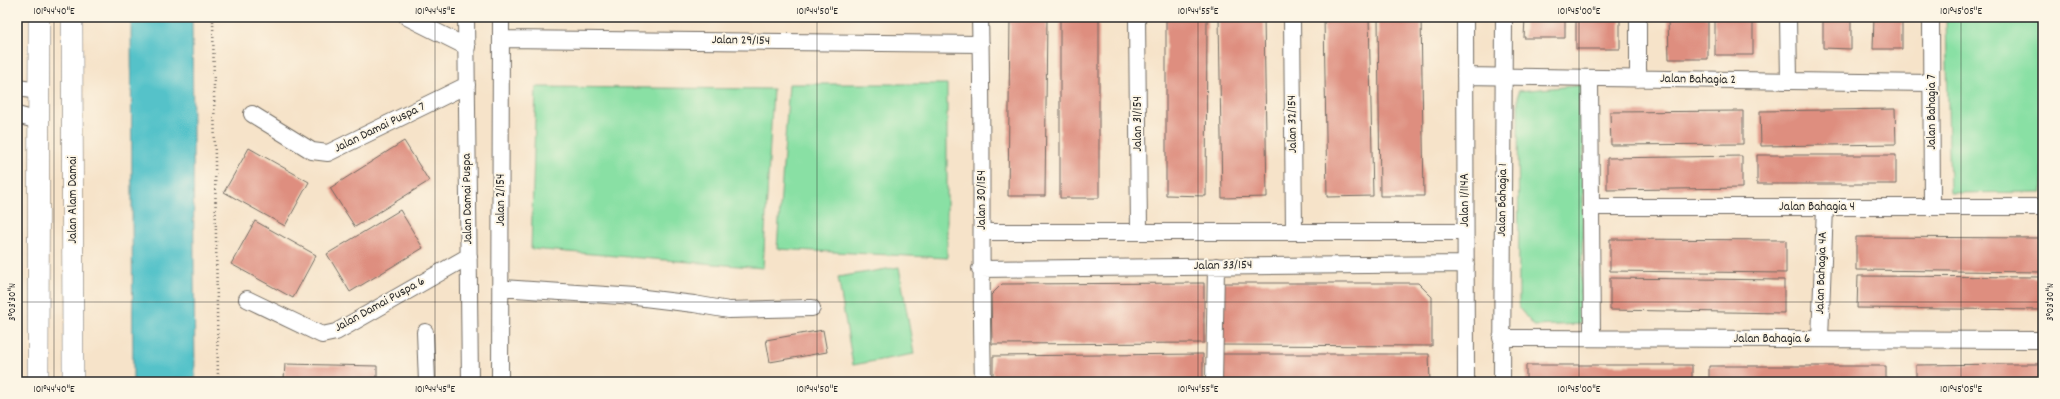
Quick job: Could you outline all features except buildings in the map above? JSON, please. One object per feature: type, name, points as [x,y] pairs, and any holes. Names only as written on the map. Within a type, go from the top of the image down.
[{"type":"main road","points":[[38,382],[39,17]]},
{"type":"main road","name":"Jalan Alam Damai","points":[[72,17],[73,382]]},
{"type":"street","points":[[407,17],[467,47]]},
{"type":"street","name":"Jalan Damai Puspa","points":[[466,17],[470,382]]},
{"type":"street","name":"Jalan 2/154","points":[[500,382],[501,17]]},
{"type":"street","name":"Jalan 30/154","points":[[980,17],[982,232],[980,269],[983,382]]},
{"type":"street","name":"Jalan 31/154","points":[[1137,17],[1139,232]]},
{"type":"street","name":"Jalan 32/154","points":[[1292,17],[1294,232]]},
{"type":"street","name":"Jalan 1/114A","points":[[1465,17],[1466,382]]},
{"type":"street","name":"Jalan Bahagia 1","points":[[1502,382],[1501,338],[1504,17]]},
{"type":"street","points":[[1638,17],[1638,79]]},
{"type":"street","points":[[1788,17],[1788,81]]},
{"type":"street","name":"Jalan Bahagia 7","points":[[1931,17],[1932,207]]},
{"type":"street","name":"Jalan 29/154","points":[[501,39],[981,44]]},
{"type":"street","name":"Jalan Bahagia 2","points":[[1465,76],[1931,83]]},
{"type":"street","points":[[1590,78],[1592,338]]},
{"type":"street","name":"Jalan Damai Puspa 7","points":[[252,114],[312,151],[328,153],[467,85]]},
{"type":"street","points":[[17,88],[39,91]]},
{"type":"street","points":[[17,115],[39,121]]},
{"type":"street","name":"Jalan Bahagia 4","points":[[1591,207],[2043,207]]},
{"type":"street","name":"Jalan Bahagia 4A","points":[[1820,339],[1825,207]]},
{"type":"street","points":[[982,232],[1465,232]]},
{"type":"street","name":"Jalan Damai Puspa 6","points":[[247,299],[322,335],[336,332],[469,256]]},
{"type":"street","name":"Jalan 33/154","points":[[980,269],[1466,264]]},
{"type":"street","points":[[1214,382],[1216,266]]},
{"type":"street","points":[[501,288],[636,297],[729,310],[812,308]]},
{"type":"street","points":[[426,332],[427,382]]},
{"type":"street","name":"Jalan Bahagia 6","points":[[1501,338],[2043,340]]},
{"type":"path","points":[[213,17],[218,382]]},
{"type":"green space","points":[[1946,17],[2043,17],[2043,192],[1950,193]]},
{"type":"green space","points":[[789,84],[947,84],[947,258],[777,249]]},
{"type":"green space","points":[[1585,85],[1581,324],[1534,326],[1519,308],[1518,91]]},
{"type":"green space","points":[[536,87],[773,89],[763,268],[531,249]]},
{"type":"green space","points":[[899,267],[914,354],[853,365],[838,277]]},
{"type":"water","points":[[131,17],[192,17],[195,382],[133,382]]}]
